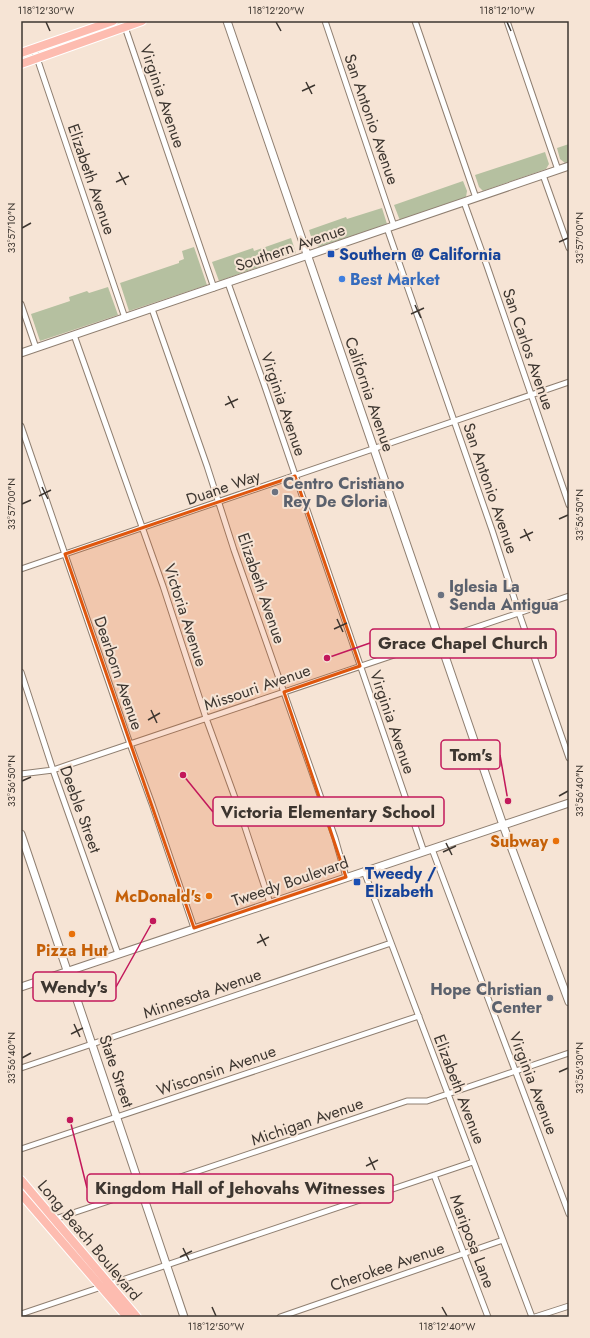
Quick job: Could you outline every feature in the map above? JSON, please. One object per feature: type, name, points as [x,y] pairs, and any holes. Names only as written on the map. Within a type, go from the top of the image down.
[{"type":"main road","points":[[21,53],[114,21]]},
{"type":"main road","points":[[21,64],[142,21]]},
{"type":"main road","name":"California Avenue","points":[[227,21],[504,825],[569,1002]]},
{"type":"main road","name":"Southern Avenue","points":[[21,353],[569,166]]},
{"type":"main road","name":"Tweedy Boulevard","points":[[21,987],[569,803]]},
{"type":"main road","name":"State Street","points":[[21,834],[184,1317]]},
{"type":"main road","name":"Long Beach Boulevard","points":[[21,1180],[55,1219],[105,1285],[126,1317]]},
{"type":"main road","name":"Long Beach Boulevard","points":[[21,1194],[76,1260],[105,1285],[137,1317]]},
{"type":"street","name":"San Antonio Avenue","points":[[325,21],[394,226]]},
{"type":"street","points":[[415,21],[476,198]]},
{"type":"street","points":[[507,21],[558,170]]},
{"type":"street","name":"Virginia Avenue","points":[[125,27],[214,288]]},
{"type":"street","name":"Elizabeth Avenue","points":[[34,49],[125,318]]},
{"type":"street","points":[[543,175],[569,248]]},
{"type":"street","name":"San Carlos Avenue","points":[[464,202],[569,505]]},
{"type":"street","name":"San Antonio Avenue","points":[[387,228],[455,421],[569,758]]},
{"type":"street","name":"Virginia Avenue","points":[[228,283],[424,852]]},
{"type":"street","points":[[21,304],[36,348]]},
{"type":"street","name":"Elizabeth Avenue","points":[[152,309],[333,834],[346,877]]},
{"type":"street","name":"Victoria Avenue","points":[[74,335],[142,528],[206,718],[238,806],[270,903]]},
{"type":"street","name":"Duane Way","points":[[21,569],[569,382]]},
{"type":"street","name":"Dearborn Avenue","points":[[21,426],[194,928]]},
{"type":"street","name":"Missouri Avenue","points":[[21,774],[53,770],[569,596]]},
{"type":"street","name":"Deeble Street","points":[[21,672],[53,770],[118,954]]},
{"type":"street","name":"Virginia Avenue","points":[[432,849],[569,1214]]},
{"type":"street","name":"Elizabeth Avenue","points":[[364,871],[532,1317]]},
{"type":"street","name":"Minnesota Avenue","points":[[21,1068],[391,943]]},
{"type":"street","name":"Wisconsin Avenue","points":[[21,1149],[418,1016]]},
{"type":"street","name":"Michigan Avenue","points":[[55,1219],[407,1101],[427,1101],[569,1053]]},
{"type":"street","points":[[21,1314],[474,1162]]},
{"type":"street","name":"Mariposa Lane","points":[[434,1175],[488,1317]]},
{"type":"street","name":"Cherokee Avenue","points":[[280,1317],[503,1240]]},
{"type":"street","points":[[535,1317],[569,1306]]},
{"type":"highlighted area","points":[[295,476],[360,666],[284,692],[346,877],[194,928],[65,554]]},
{"type":"green space","points":[[569,144],[569,162],[565,163],[560,159],[557,148]]},
{"type":"green space","points":[[545,152],[549,164],[546,169],[483,191],[479,187],[475,175]]},
{"type":"green space","points":[[463,181],[467,191],[466,197],[400,220],[394,205]]},
{"type":"green space","points":[[382,208],[387,224],[319,247],[313,243],[309,230],[346,217],[347,219]]},
{"type":"green space","points":[[291,238],[296,253],[266,262],[259,267],[219,281],[212,262],[253,248],[254,251]]},
{"type":"green space","points":[[194,247],[207,285],[129,311],[120,283],[179,263],[179,261],[184,259],[182,251]]},
{"type":"green space","points":[[108,287],[118,315],[40,341],[31,314],[70,301],[69,297],[87,291],[89,293]]},
{"type":"place","name":"Southern @ California","points":[[331,254]]},
{"type":"place","name":"Best Market","points":[[342,279]]},
{"type":"place","name":"Centro Cristiano Rey De Gloria","points":[[275,492]]},
{"type":"place","name":"Iglesia La Senda Antigua","points":[[441,595]]},
{"type":"place","name":"Grace Chapel Church","points":[[327,658]]},
{"type":"place","name":"Victoria Elementary School","points":[[183,775]]},
{"type":"place","name":"Tom's","points":[[508,801]]},
{"type":"place","name":"Subway","points":[[556,841]]},
{"type":"place","name":"Tweedy / Elizabeth","points":[[357,882]]},
{"type":"place","name":"McDonald's","points":[[209,896]]},
{"type":"place","name":"Wendy's","points":[[153,921]]},
{"type":"place","name":"Pizza Hut","points":[[72,934]]},
{"type":"place","name":"Hope Christian Center","points":[[550,998]]},
{"type":"place","name":"Kingdom Hall of Jehovahs Witnesses","points":[[70,1120]]}]
